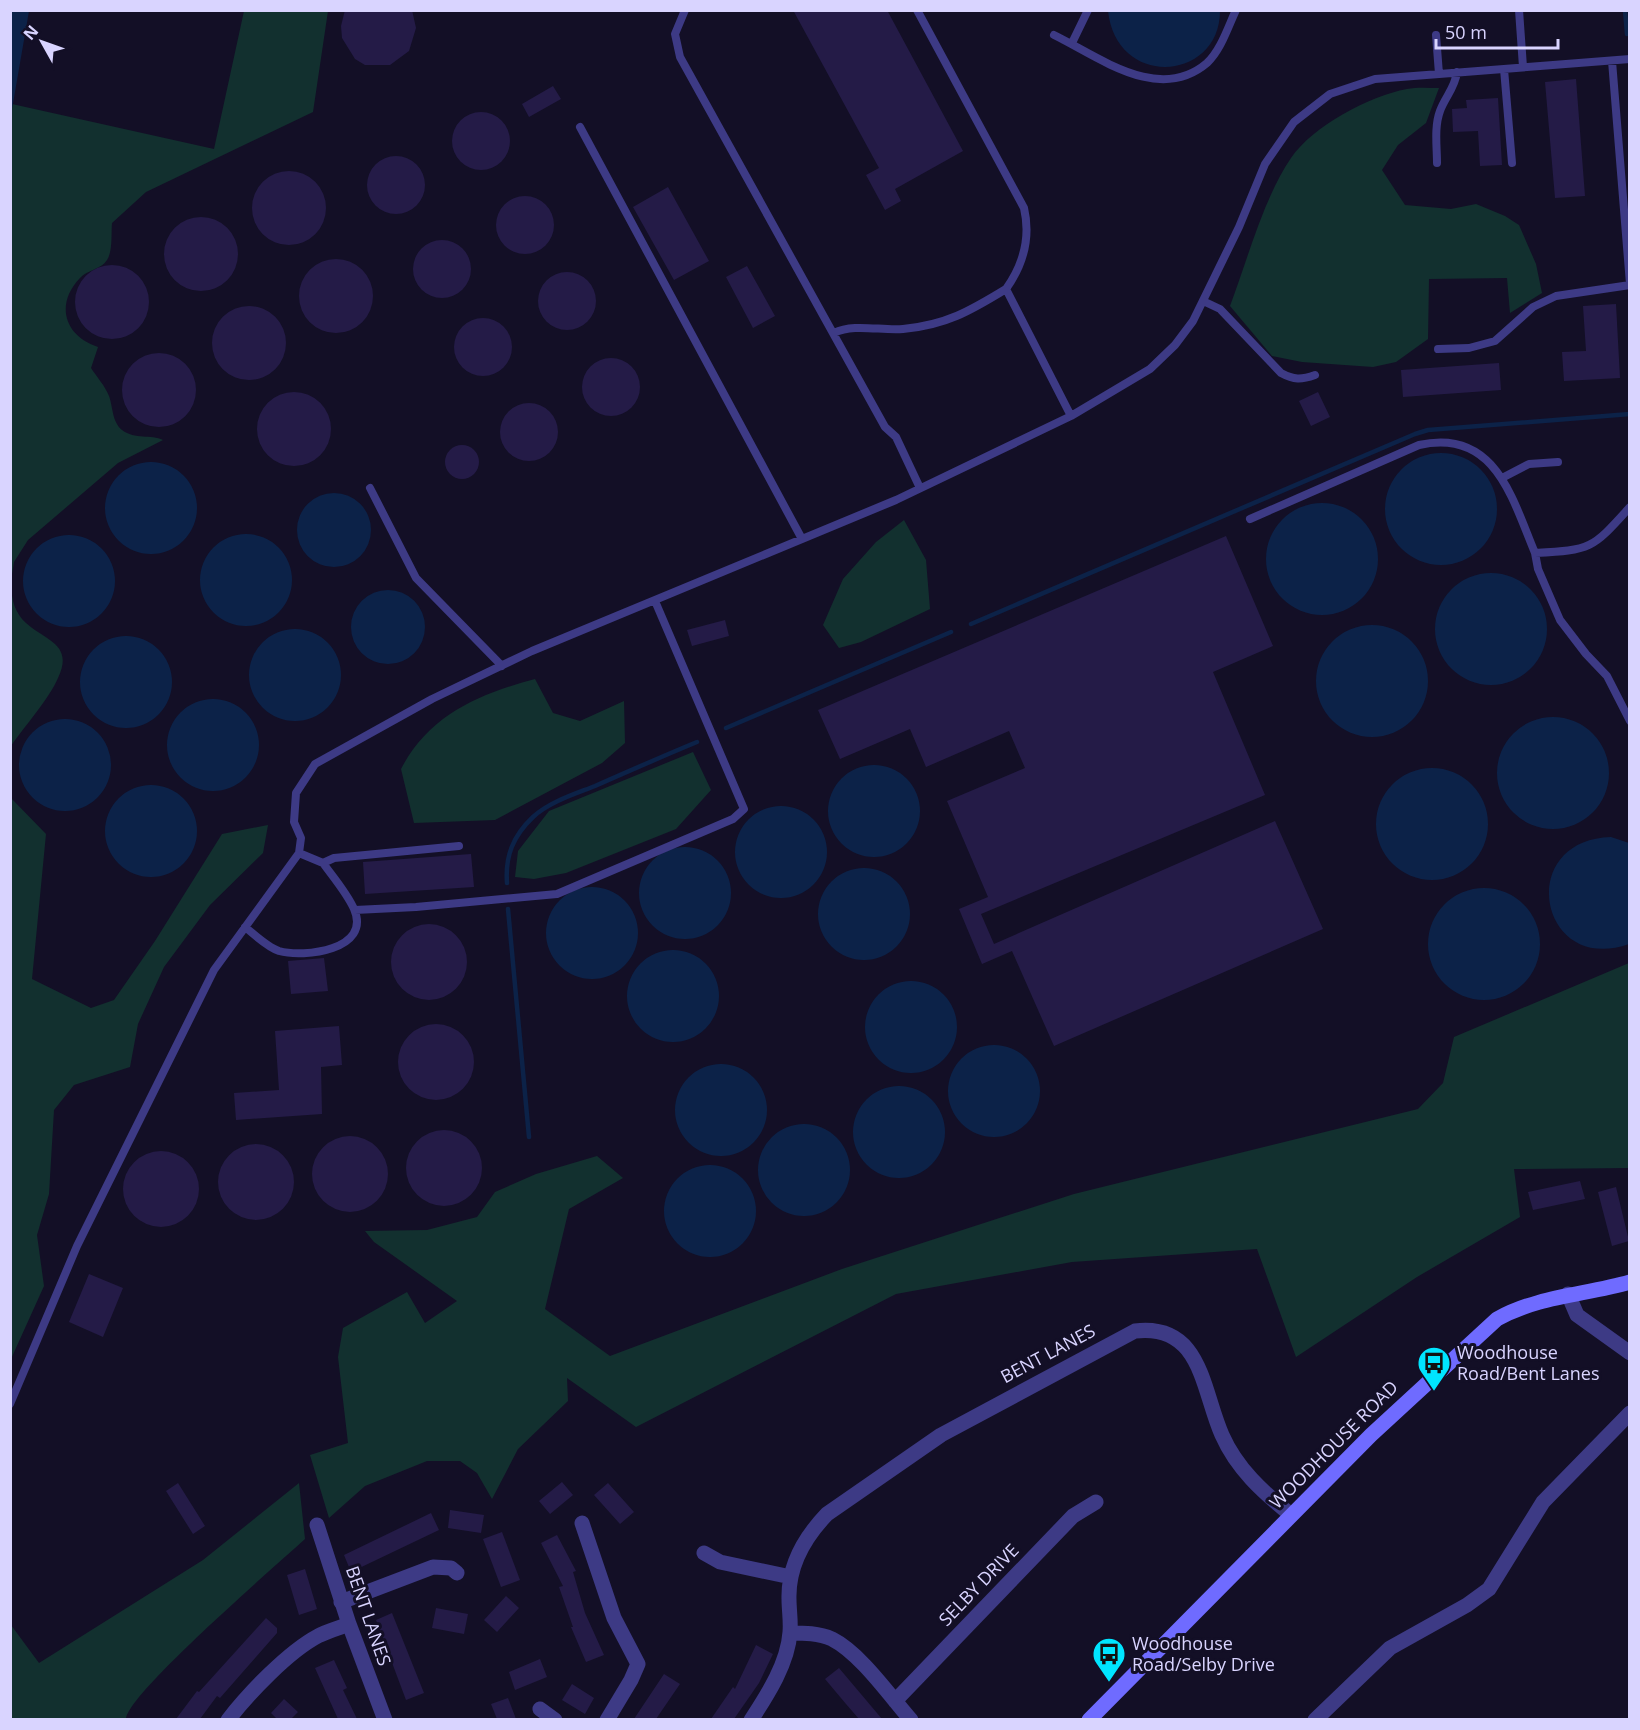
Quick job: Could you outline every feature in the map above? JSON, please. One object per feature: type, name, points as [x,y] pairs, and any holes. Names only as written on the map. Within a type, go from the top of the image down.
[{"type":"street","name":"WOODHOUSE ROAD","points":[[1089,1719],[1379,1427],[1497,1319],[1512,1310],[1568,1294],[1599,1291],[1629,1282]]},
{"type":"street","points":[[1568,1294],[1576,1315],[1629,1353]]},
{"type":"street","name":"BENT LANES","points":[[752,1719],[778,1674],[790,1632],[791,1577],[803,1544],[827,1514],[906,1456],[1135,1331],[1151,1329],[1171,1335],[1191,1354],[1201,1371],[1222,1436],[1234,1456],[1263,1493],[1291,1515]]},
{"type":"street","points":[[1315,1719],[1390,1648],[1467,1605],[1489,1589],[1543,1502],[1629,1413]]},
{"type":"street","name":"SELBY DRIVE","points":[[895,1701],[1073,1515],[1096,1502]]},
{"type":"street","points":[[582,1523],[614,1618],[638,1664],[607,1719]]},
{"type":"street","name":"BENT LANES","points":[[317,1525],[341,1602],[385,1719]]},
{"type":"street","points":[[704,1553],[720,1562],[791,1577]]},
{"type":"street","points":[[341,1602],[433,1567],[451,1568],[457,1573]]},
{"type":"street","points":[[228,1719],[267,1677],[302,1646],[318,1635],[349,1624]]},
{"type":"street","points":[[790,1632],[815,1634],[831,1639],[846,1648],[911,1719]]},
{"type":"street","points":[[540,1709],[555,1719]]},
{"type":"lane","points":[[685,10],[675,34],[677,50],[885,427],[896,437],[920,488]]},
{"type":"lane","points":[[834,333],[844,328],[903,329],[945,322],[963,315],[1006,289],[1021,268],[1027,230],[1024,208],[917,10]]},
{"type":"lane","points":[[1072,44],[1088,10]]},
{"type":"lane","points":[[1054,35],[1139,77],[1158,80],[1175,79],[1208,62],[1218,48],[1236,10]]},
{"type":"lane","points":[[1519,10],[1523,68]]},
{"type":"lane","points":[[1436,34],[1439,74]]},
{"type":"lane","points":[[10,1404],[77,1246],[214,970],[299,854],[301,838],[294,822],[296,793],[315,764],[432,699],[502,666],[920,488],[1071,417],[1150,369],[1175,345],[1193,321],[1265,164],[1302,115],[1330,94],[1354,84],[1375,79],[1629,59]]},
{"type":"lane","points":[[1438,348],[1469,348],[1495,341],[1533,308],[1556,296],[1629,284],[1612,61]]},
{"type":"lane","points":[[1504,69],[1512,163]]},
{"type":"lane","points":[[1437,163],[1437,123],[1440,111],[1453,90],[1457,72]]},
{"type":"lane","points":[[580,127],[802,539]]},
{"type":"lane","points":[[1006,289],[1071,417]]},
{"type":"lane","points":[[1203,301],[1220,309],[1281,373],[1291,379],[1302,380],[1315,375]]},
{"type":"lane","points":[[1250,519],[1431,442],[1457,444],[1479,454],[1490,461],[1502,478],[1535,553],[1538,569],[1560,620],[1586,654],[1607,676],[1629,721]]},
{"type":"lane","points":[[1502,478],[1529,464],[1558,462]]},
{"type":"lane","points":[[370,488],[416,578],[502,666]]},
{"type":"lane","points":[[1535,553],[1587,548],[1600,540],[1629,507]]},
{"type":"lane","points":[[355,910],[416,908],[557,894],[734,819],[744,809],[655,601]]},
{"type":"lane","points":[[323,863],[334,858],[459,846]]},
{"type":"lane","points":[[245,927],[279,951],[326,952],[348,941],[357,927],[355,910],[323,863],[299,854]]},
{"type":"green space","points":[[244,11],[328,11],[313,112],[146,192],[112,223],[109,256],[105,263],[83,275],[72,288],[67,298],[67,318],[77,335],[98,347],[91,368],[107,392],[119,427],[132,435],[163,440],[118,463],[28,540],[14,562],[11,580],[12,104],[214,149]]},
{"type":"green space","points":[[1439,88],[1426,123],[1398,145],[1382,170],[1405,205],[1451,209],[1476,204],[1505,216],[1519,225],[1536,264],[1542,293],[1510,313],[1507,278],[1429,279],[1428,339],[1396,362],[1373,367],[1302,362],[1272,356],[1230,306],[1264,210],[1281,174],[1291,158],[1313,135],[1359,105],[1407,89]]},
{"type":"green space","points":[[904,520],[926,560],[930,609],[861,642],[839,648],[823,625],[843,579],[876,542]]},
{"type":"green space","points":[[11,586],[13,602],[19,615],[26,623],[56,644],[63,658],[62,667],[54,686],[11,746]]},
{"type":"green space","points":[[535,679],[553,713],[580,721],[624,701],[625,743],[602,763],[495,820],[414,823],[401,769],[412,750],[426,734],[457,709],[494,692]]},
{"type":"green space","points":[[693,752],[711,790],[676,829],[566,873],[534,879],[515,877],[518,851],[549,811]]},
{"type":"green space","points":[[11,798],[46,834],[32,979],[91,1008],[114,1000],[155,941],[222,834],[268,825],[263,853],[210,905],[164,967],[138,1024],[130,1067],[74,1085],[54,1110],[49,1194],[37,1235],[44,1286],[11,1359]]},
{"type":"green space","points":[[1629,963],[1629,1168],[1514,1169],[1520,1217],[1417,1277],[1296,1357],[1257,1249],[1072,1262],[896,1294],[636,1427],[567,1378],[568,1401],[518,1449],[492,1499],[477,1473],[460,1461],[427,1461],[365,1486],[329,1518],[310,1455],[348,1443],[338,1357],[343,1328],[407,1292],[425,1323],[457,1301],[374,1242],[365,1231],[427,1230],[477,1217],[495,1192],[536,1174],[597,1156],[623,1178],[569,1209],[545,1309],[610,1356],[842,1269],[1074,1194],[1418,1109],[1443,1083],[1454,1037]]},
{"type":"green space","points":[[299,1483],[305,1539],[176,1657],[133,1705],[126,1719],[11,1719],[11,1625],[39,1663],[203,1560]]},
{"type":"water","points":[[10,11],[29,11],[11,115]]},
{"type":"water","points":[[1108,11],[1220,11],[1216,34],[1204,52],[1187,63],[1167,67],[1147,64],[1129,54],[1115,37]]},
{"type":"water","points":[[1441,453],[1463,457],[1481,469],[1493,487],[1497,509],[1493,531],[1481,549],[1463,561],[1441,565],[1419,561],[1401,549],[1389,531],[1385,509],[1389,487],[1401,469],[1419,457]]},
{"type":"water","points":[[151,462],[177,470],[189,482],[197,508],[189,534],[177,546],[151,554],[125,546],[113,534],[105,508],[113,482],[125,470]]},
{"type":"water","points":[[334,493],[355,499],[365,509],[371,530],[365,551],[355,561],[334,567],[313,561],[303,551],[297,530],[303,509],[313,499]]},
{"type":"water","points":[[1322,503],[1344,507],[1362,519],[1374,537],[1378,559],[1374,581],[1362,599],[1344,611],[1322,615],[1300,611],[1282,599],[1270,581],[1266,559],[1270,537],[1282,519],[1300,507]]},
{"type":"water","points":[[246,534],[264,538],[278,548],[288,562],[292,580],[288,598],[278,612],[264,622],[246,626],[228,622],[214,612],[204,598],[200,580],[204,562],[214,548],[228,538]]},
{"type":"water","points":[[69,535],[87,539],[101,549],[111,563],[115,581],[111,599],[101,613],[87,623],[69,627],[51,623],[37,613],[27,599],[23,581],[27,563],[37,549],[51,539]]},
{"type":"water","points":[[1491,573],[1513,577],[1531,589],[1543,607],[1547,629],[1543,651],[1531,669],[1513,681],[1491,685],[1469,681],[1451,669],[1439,651],[1435,629],[1439,607],[1451,589],[1469,577]]},
{"type":"water","points":[[388,590],[409,596],[419,606],[425,627],[419,648],[409,658],[388,664],[367,658],[357,648],[351,627],[357,606],[367,596]]},
{"type":"water","points":[[1372,625],[1394,629],[1412,641],[1424,659],[1428,681],[1424,703],[1412,721],[1394,733],[1372,737],[1350,733],[1332,721],[1320,703],[1316,681],[1320,659],[1332,641],[1350,629]]},
{"type":"water","points":[[295,629],[313,633],[327,643],[337,657],[341,675],[337,693],[327,707],[313,717],[295,721],[277,717],[263,707],[253,693],[249,675],[253,657],[263,643],[277,633]]},
{"type":"water","points":[[126,636],[144,640],[158,650],[168,664],[172,682],[168,700],[158,714],[144,724],[126,728],[108,724],[94,714],[84,700],[80,682],[84,664],[94,650],[108,640]]},
{"type":"water","points":[[213,699],[239,707],[251,719],[259,745],[251,771],[239,783],[213,791],[187,783],[175,771],[167,745],[175,719],[187,707]]},
{"type":"water","points":[[1553,717],[1575,721],[1593,733],[1605,751],[1609,773],[1605,795],[1593,813],[1575,825],[1553,829],[1531,825],[1513,813],[1501,795],[1497,773],[1501,751],[1513,733],[1531,721]]},
{"type":"water","points":[[65,719],[91,727],[103,739],[111,765],[103,791],[91,803],[65,811],[39,803],[27,791],[19,765],[27,739],[39,727]]},
{"type":"water","points":[[874,765],[892,769],[906,779],[916,793],[920,811],[916,829],[906,843],[892,853],[874,857],[856,853],[842,843],[832,829],[828,811],[832,793],[842,779],[856,769]]},
{"type":"water","points":[[1432,768],[1454,772],[1472,784],[1484,802],[1488,824],[1484,846],[1472,864],[1454,876],[1432,880],[1410,876],[1392,864],[1380,846],[1376,824],[1380,802],[1392,784],[1410,772]]},
{"type":"water","points":[[151,785],[169,789],[183,799],[193,813],[197,831],[193,849],[183,863],[169,873],[151,877],[133,873],[119,863],[109,849],[105,831],[109,813],[119,799],[133,789]]},
{"type":"water","points":[[781,806],[799,810],[813,820],[823,834],[827,852],[823,870],[813,884],[799,894],[781,898],[763,894],[749,884],[739,870],[735,852],[739,834],[749,820],[763,810]]},
{"type":"water","points":[[1611,837],[1629,843],[1629,944],[1598,949],[1575,941],[1558,925],[1550,904],[1550,881],[1560,859],[1580,844]]},
{"type":"water","points":[[685,847],[703,851],[717,861],[727,875],[731,893],[727,911],[717,925],[703,935],[685,939],[667,935],[653,925],[643,911],[639,893],[643,875],[653,861],[667,851]]},
{"type":"water","points":[[864,868],[882,872],[896,882],[906,896],[910,914],[906,932],[896,946],[882,956],[864,960],[846,956],[832,946],[822,932],[818,914],[822,896],[832,882],[846,872]]},
{"type":"water","points":[[592,887],[610,891],[624,901],[634,915],[638,933],[634,951],[624,965],[610,975],[592,979],[574,975],[560,965],[550,951],[546,933],[550,915],[560,901],[574,891]]},
{"type":"water","points":[[1484,888],[1506,892],[1524,904],[1536,922],[1540,944],[1536,966],[1524,984],[1506,996],[1484,1000],[1462,996],[1444,984],[1432,966],[1428,944],[1432,922],[1444,904],[1462,892]]},
{"type":"water","points":[[673,950],[691,954],[705,964],[715,978],[719,996],[715,1014],[705,1028],[691,1038],[673,1042],[655,1038],[641,1028],[631,1014],[627,996],[631,978],[641,964],[655,954]]},
{"type":"water","points":[[911,981],[929,985],[943,995],[953,1009],[957,1027],[953,1045],[943,1059],[929,1069],[911,1073],[893,1069],[879,1059],[869,1045],[865,1027],[869,1009],[879,995],[893,985]]},
{"type":"water","points":[[994,1045],[1012,1049],[1026,1059],[1036,1073],[1040,1091],[1036,1109],[1026,1123],[1012,1133],[994,1137],[976,1133],[962,1123],[952,1109],[948,1091],[952,1073],[962,1059],[976,1049]]},
{"type":"water","points":[[721,1064],[739,1068],[753,1078],[763,1092],[767,1110],[763,1128],[753,1142],[739,1152],[721,1156],[703,1152],[689,1142],[679,1128],[675,1110],[679,1092],[689,1078],[703,1068]]},
{"type":"water","points":[[899,1086],[917,1090],[931,1100],[941,1114],[945,1132],[941,1150],[931,1164],[917,1174],[899,1178],[881,1174],[867,1164],[857,1150],[853,1132],[857,1114],[867,1100],[881,1090]]},
{"type":"water","points":[[804,1124],[822,1128],[836,1138],[846,1152],[850,1170],[846,1188],[836,1202],[822,1212],[804,1216],[786,1212],[772,1202],[762,1188],[758,1170],[762,1152],[772,1138],[786,1128]]},
{"type":"water","points":[[710,1165],[728,1169],[742,1179],[752,1193],[756,1211],[752,1229],[742,1243],[728,1253],[710,1257],[692,1253],[678,1243],[668,1229],[664,1211],[668,1193],[678,1179],[692,1169]]},
{"type":"building","points":[[345,10],[412,10],[416,28],[409,51],[390,65],[365,65],[355,59],[342,38],[341,26]]},
{"type":"building","points":[[793,10],[887,10],[963,151],[895,189],[901,201],[885,210],[866,175],[879,168]]},
{"type":"building","points":[[1576,79],[1585,196],[1555,198],[1545,82]]},
{"type":"building","points":[[553,86],[561,99],[529,117],[522,104]]},
{"type":"building","points":[[1498,98],[1502,165],[1480,166],[1478,131],[1453,132],[1452,109],[1467,108],[1466,100]]},
{"type":"building","points":[[475,112],[487,112],[502,120],[510,135],[510,147],[502,162],[487,170],[475,170],[460,162],[452,147],[452,135],[460,120]]},
{"type":"building","points":[[390,156],[402,156],[417,164],[425,179],[425,191],[417,206],[402,214],[390,214],[375,206],[367,191],[367,179],[375,164]]},
{"type":"building","points":[[289,171],[310,177],[320,187],[326,208],[320,229],[310,239],[289,245],[268,239],[258,229],[252,208],[258,187],[268,177]]},
{"type":"building","points":[[668,187],[709,261],[674,280],[633,207]]},
{"type":"building","points":[[519,196],[531,196],[546,204],[554,219],[554,231],[546,246],[531,254],[519,254],[504,246],[496,231],[496,219],[504,204]]},
{"type":"building","points":[[201,217],[222,223],[232,233],[238,254],[232,275],[222,285],[201,291],[180,285],[170,275],[164,254],[170,233],[180,223]]},
{"type":"building","points":[[436,240],[448,240],[463,248],[471,263],[471,275],[463,290],[448,298],[436,298],[421,290],[413,275],[413,263],[421,248]]},
{"type":"building","points":[[336,259],[357,265],[367,275],[373,296],[367,317],[357,327],[336,333],[315,327],[305,317],[299,296],[305,275],[315,265]]},
{"type":"building","points":[[112,265],[133,271],[143,281],[149,302],[143,323],[133,333],[112,339],[91,333],[81,323],[75,302],[81,281],[91,271]]},
{"type":"building","points":[[747,266],[775,316],[753,328],[726,277]]},
{"type":"building","points":[[561,272],[573,272],[588,280],[596,295],[596,307],[588,322],[573,330],[561,330],[546,322],[538,307],[538,295],[546,280]]},
{"type":"building","points":[[1616,304],[1620,378],[1564,381],[1562,352],[1586,351],[1583,306]]},
{"type":"building","points":[[249,306],[270,312],[280,322],[286,343],[280,364],[270,374],[249,380],[228,374],[218,364],[212,343],[218,322],[228,312]]},
{"type":"building","points":[[477,318],[489,318],[504,326],[512,341],[512,353],[504,368],[489,376],[477,376],[462,368],[454,353],[454,341],[462,326]]},
{"type":"building","points":[[159,353],[180,359],[190,369],[196,390],[190,411],[180,421],[159,427],[138,421],[128,411],[122,390],[128,369],[138,359]]},
{"type":"building","points":[[605,358],[617,358],[632,366],[640,381],[640,393],[632,408],[617,416],[605,416],[590,408],[582,393],[582,381],[590,366]]},
{"type":"building","points":[[1499,363],[1501,390],[1403,397],[1401,370]]},
{"type":"building","points":[[294,392],[315,398],[325,408],[331,429],[325,450],[315,460],[294,466],[273,460],[263,450],[257,429],[263,408],[273,398]]},
{"type":"building","points":[[1318,392],[1330,417],[1311,426],[1299,401]]},
{"type":"building","points":[[523,403],[535,403],[550,411],[558,426],[558,438],[550,453],[535,461],[523,461],[508,453],[500,438],[500,426],[508,411]]},
{"type":"building","points":[[462,445],[474,450],[479,462],[474,474],[462,479],[450,474],[445,462],[450,450]]},
{"type":"building","points":[[1226,536],[1273,646],[1213,672],[1265,795],[981,914],[994,944],[1275,821],[1323,929],[1054,1046],[1012,951],[982,964],[959,909],[988,897],[947,801],[1025,768],[1009,731],[926,767],[910,729],[840,759],[818,710]]},
{"type":"building","points":[[725,620],[729,636],[692,646],[687,630]]},
{"type":"building","points":[[471,854],[474,887],[365,894],[363,862]]},
{"type":"building","points":[[422,924],[436,924],[450,930],[461,941],[467,955],[464,977],[456,989],[436,1000],[422,1000],[408,994],[397,983],[391,969],[391,955],[397,941],[408,930]]},
{"type":"building","points":[[324,958],[328,991],[291,994],[288,961]]},
{"type":"building","points":[[429,1024],[443,1024],[457,1030],[468,1041],[474,1055],[471,1077],[463,1089],[443,1100],[429,1100],[415,1094],[404,1083],[398,1069],[398,1055],[404,1041],[415,1030]]},
{"type":"building","points":[[339,1026],[342,1065],[321,1067],[322,1114],[236,1120],[234,1093],[279,1090],[275,1031]]},
{"type":"building","points":[[437,1130],[451,1130],[465,1136],[476,1147],[480,1153],[482,1168],[480,1183],[471,1195],[459,1204],[437,1206],[423,1200],[412,1189],[406,1175],[406,1161],[412,1147],[423,1136]]},
{"type":"building","points":[[358,1136],[371,1142],[382,1153],[388,1166],[386,1189],[371,1206],[358,1212],[342,1212],[329,1206],[314,1189],[312,1166],[318,1153],[335,1138]]},
{"type":"building","points":[[264,1144],[277,1150],[288,1161],[294,1174],[292,1197],[277,1214],[264,1220],[248,1220],[235,1214],[220,1197],[218,1174],[224,1161],[241,1146]]},
{"type":"building","points":[[154,1151],[168,1151],[182,1157],[193,1168],[199,1182],[196,1204],[188,1216],[168,1227],[154,1227],[140,1221],[129,1210],[123,1196],[123,1182],[129,1168],[140,1157]]},
{"type":"building","points":[[1580,1181],[1585,1199],[1533,1210],[1528,1192]]},
{"type":"building","points":[[1616,1187],[1629,1241],[1612,1246],[1598,1192]]},
{"type":"building","points":[[89,1274],[123,1288],[103,1337],[69,1322]]},
{"type":"building","points":[[562,1482],[573,1495],[550,1514],[539,1501]]},
{"type":"building","points":[[178,1483],[205,1526],[193,1534],[166,1491]]},
{"type":"building","points":[[608,1483],[634,1512],[620,1524],[594,1495]]},
{"type":"building","points":[[450,1510],[484,1515],[481,1533],[448,1528]]},
{"type":"building","points":[[431,1513],[439,1530],[351,1572],[344,1555]]},
{"type":"building","points":[[502,1532],[520,1580],[501,1587],[483,1539]]},
{"type":"building","points":[[557,1535],[576,1571],[573,1572],[585,1613],[604,1655],[586,1662],[571,1627],[573,1627],[559,1587],[563,1586],[541,1543]]},
{"type":"building","points":[[305,1569],[317,1609],[299,1615],[287,1575]]},
{"type":"building","points":[[506,1596],[519,1608],[497,1632],[484,1620]]},
{"type":"building","points":[[436,1608],[468,1614],[464,1634],[432,1628]]},
{"type":"building","points":[[392,1613],[424,1693],[406,1700],[376,1620]]},
{"type":"building","points":[[266,1618],[277,1628],[277,1633],[220,1698],[217,1696],[200,1719],[176,1719],[197,1691],[199,1692]]},
{"type":"building","points":[[756,1645],[773,1654],[759,1683],[734,1719],[711,1719],[733,1687],[735,1689]]},
{"type":"building","points":[[540,1659],[547,1677],[515,1690],[509,1672]]},
{"type":"building","points":[[334,1660],[347,1688],[343,1690],[357,1719],[338,1719],[315,1668]]},
{"type":"building","points":[[839,1668],[882,1719],[859,1719],[846,1704],[825,1679]]},
{"type":"building","points":[[664,1674],[680,1684],[656,1719],[634,1719]]},
{"type":"building","points":[[572,1684],[594,1698],[585,1714],[562,1700]]},
{"type":"building","points":[[508,1698],[516,1719],[497,1719],[491,1704]]},
{"type":"building","points":[[284,1699],[298,1712],[291,1719],[277,1719],[271,1713]]},
{"type":"waterway","points":[[1625,10],[1627,34]]},
{"type":"waterway","points":[[971,624],[1415,434],[1428,430],[1630,414]]},
{"type":"waterway","points":[[726,728],[951,632]]},
{"type":"waterway","points":[[507,883],[507,864],[515,839],[539,812],[562,799],[697,742]]},
{"type":"waterway","points":[[508,909],[529,1137]]},
{"type":"place","name":"Woodhouse Road/Bent Lanes","points":[[1434,1392]]},
{"type":"place","name":"Woodhouse Road/Selby Drive","points":[[1109,1683]]}]
